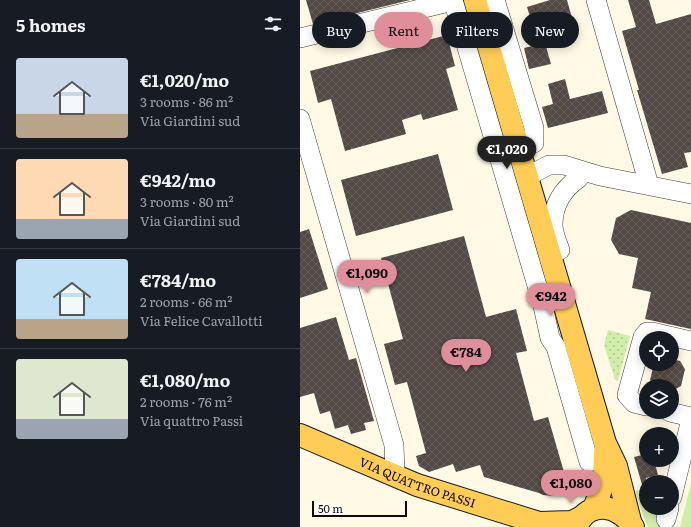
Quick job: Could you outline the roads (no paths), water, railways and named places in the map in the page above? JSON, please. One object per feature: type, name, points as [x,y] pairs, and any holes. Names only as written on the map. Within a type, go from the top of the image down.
[{"type":"main road","points":[[475,0],[475,12]]},
{"type":"main road","points":[[479,48],[509,117],[518,152],[558,283],[566,345],[605,443],[616,466],[632,524]]},
{"type":"main road","name":"VIA QUATTRO PASSI","points":[[300,435],[417,485],[541,525],[572,522],[614,509],[625,516],[632,524]]},
{"type":"main road","points":[[584,518],[604,480],[605,443]]},
{"type":"street","points":[[300,38],[453,0],[460,12]]},
{"type":"street","points":[[496,0],[534,128],[518,152]]},
{"type":"street","points":[[596,0],[649,185]]},
{"type":"street","points":[[478,48],[518,152],[543,306],[550,338],[566,345],[589,462]]},
{"type":"street","points":[[300,120],[394,445],[395,475]]},
{"type":"street","points":[[518,152],[600,176],[691,194]]},
{"type":"street","points":[[526,177],[549,165],[564,165]]},
{"type":"street","points":[[526,177],[546,179],[566,176],[579,178],[600,176]]},
{"type":"street","points":[[558,283],[560,252],[553,226],[556,207],[568,185],[579,178]]},
{"type":"street","points":[[639,404],[634,403],[627,395],[642,337],[647,332],[652,332],[691,341]]},
{"type":"street","points":[[677,475],[691,418],[679,415]]}]
